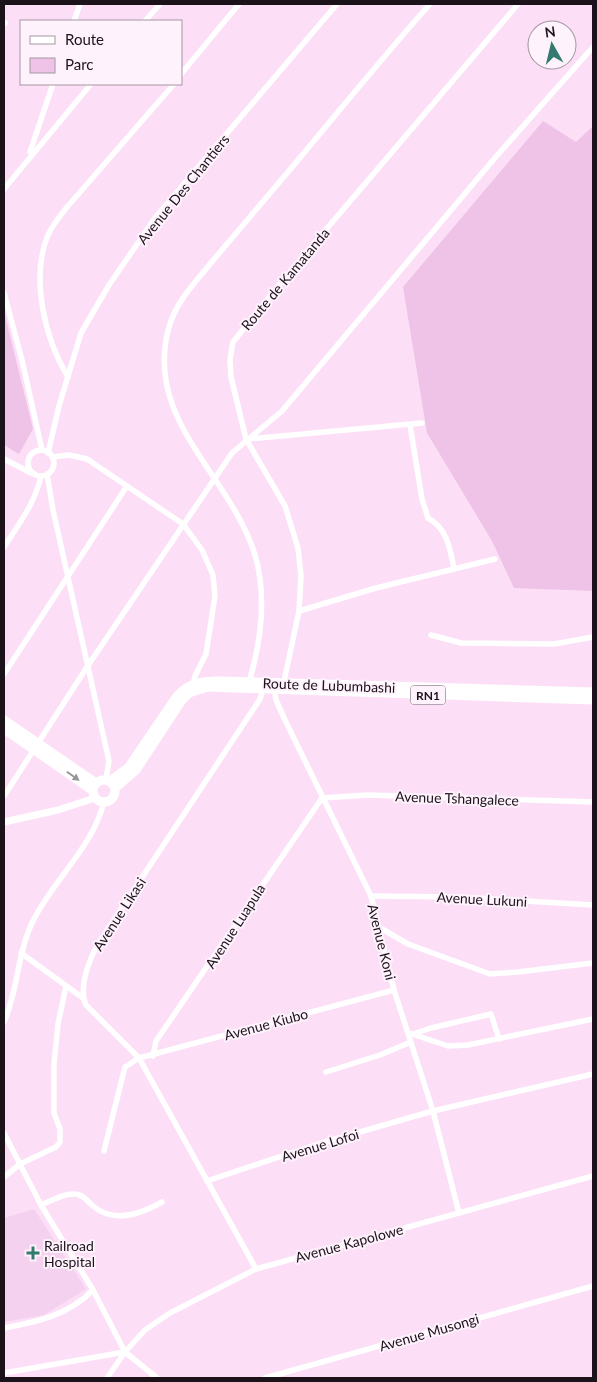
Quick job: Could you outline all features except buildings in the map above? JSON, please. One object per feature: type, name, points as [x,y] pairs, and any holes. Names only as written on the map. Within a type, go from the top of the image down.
[{"type":"highway","name":"Route de Lubumbashi","points":[[191,688],[208,681],[249,682],[278,687],[593,700]]},
{"type":"highway","name":"Route de Lubumbashi","points":[[191,688],[263,690],[278,687],[593,692]]},
{"type":"highway","points":[[97,793],[110,783],[136,770],[191,688]]},
{"type":"highway","points":[[4,720],[97,793],[110,801],[114,796],[110,783]]},
{"type":"highway","points":[[4,729],[36,746]]},
{"type":"main road","points":[[4,822],[58,810],[97,793]]},
{"type":"street","points":[[74,20],[80,4]]},
{"type":"street","points":[[146,20],[160,4]]},
{"type":"street","points":[[182,73],[240,4]]},
{"type":"street","name":"Avenue Des Chantiers","points":[[47,453],[81,333],[109,285],[155,218],[337,4]]},
{"type":"street","points":[[249,682],[259,637],[258,568],[238,515],[176,417],[165,386],[165,344],[175,310],[242,224],[430,4]]},
{"type":"street","name":"Route de Kamatanda","points":[[278,687],[295,635],[299,611],[301,576],[298,548],[285,506],[246,439],[231,377],[230,359],[233,342],[283,280],[518,4]]},
{"type":"street","points":[[4,796],[214,478],[246,439],[282,410],[494,159],[593,47]]},
{"type":"street","points":[[29,156],[53,85]]},
{"type":"street","points":[[4,189],[29,156],[90,85]]},
{"type":"street","points":[[68,377],[53,349],[44,314],[41,281],[48,237],[55,222],[68,206],[173,85]]},
{"type":"street","points":[[4,293],[47,453],[53,467],[41,475],[29,508],[4,547]]},
{"type":"street","points":[[246,439],[422,423]]},
{"type":"street","points":[[410,425],[422,499],[428,518],[438,523],[446,539],[454,568]]},
{"type":"street","points":[[110,783],[109,760],[53,510],[41,475],[28,465],[29,457],[34,452],[87,459],[183,524],[202,550],[213,575],[216,596],[206,654],[191,688]]},
{"type":"street","points":[[4,459],[41,475]]},
{"type":"street","points":[[4,674],[127,486]]},
{"type":"street","points":[[299,611],[376,588],[495,559]]},
{"type":"street","points":[[431,635],[461,643],[554,644],[593,636]]},
{"type":"street","name":"Avenue Koni","points":[[278,687],[322,798],[333,816],[371,896],[384,954],[394,990],[411,1034],[459,1213]]},
{"type":"street","name":"Avenue Likasi","points":[[83,998],[88,967],[98,944],[260,699],[263,690]]},
{"type":"street","points":[[4,1022],[21,953],[35,916],[95,828],[97,793]]},
{"type":"street","name":"Avenue Tshangalece","points":[[322,798],[368,795],[593,802]]},
{"type":"street","name":"Avenue Luapula","points":[[153,1056],[156,1041],[322,798]]},
{"type":"street","name":"Avenue Lukuni","points":[[371,896],[458,897],[593,905]]},
{"type":"street","points":[[377,926],[408,944],[490,974],[593,963]]},
{"type":"street","points":[[21,953],[83,998],[86,1005],[139,1058],[256,1269]]},
{"type":"street","points":[[4,1178],[20,1164],[56,1147],[60,1142],[60,1129],[54,1113],[54,1064],[58,1024],[66,986]]},
{"type":"street","name":"Avenue Kiubo","points":[[139,1058],[153,1056],[394,990]]},
{"type":"street","points":[[411,1034],[491,1014],[499,1039]]},
{"type":"street","points":[[411,1034],[448,1046],[499,1039],[593,1019]]},
{"type":"street","points":[[326,1072],[380,1055],[412,1042]]},
{"type":"street","points":[[104,1151],[125,1067],[139,1058]]},
{"type":"street","name":"Avenue Lofoi","points":[[207,1181],[318,1144],[433,1111],[593,1074]]},
{"type":"street","points":[[4,1133],[42,1205],[93,1290],[125,1352],[157,1378]]},
{"type":"street","name":"Avenue Kapolowe","points":[[107,1378],[125,1352],[145,1330],[170,1313],[256,1269],[593,1176]]},
{"type":"street","points":[[42,1205],[74,1193],[82,1195],[105,1214],[115,1217],[142,1213],[162,1202]]},
{"type":"street","name":"Avenue Musongi","points":[[265,1378],[593,1286]]},
{"type":"street","points":[[4,1328],[56,1315],[73,1307],[93,1290]]},
{"type":"street","points":[[4,1373],[125,1352]]},
{"type":"shaded area","name":"Railroad Hospital","points":[[34,1209],[86,1289],[44,1315],[4,1322],[4,1218]]},
{"type":"green space","points":[[543,121],[576,142],[593,126],[593,591],[514,588],[492,541],[427,433],[403,287]]},
{"type":"green space","points":[[4,311],[33,429],[19,454],[4,445]]},
{"type":"place","name":"Railroad Hospital","points":[[33,1253]]}]
